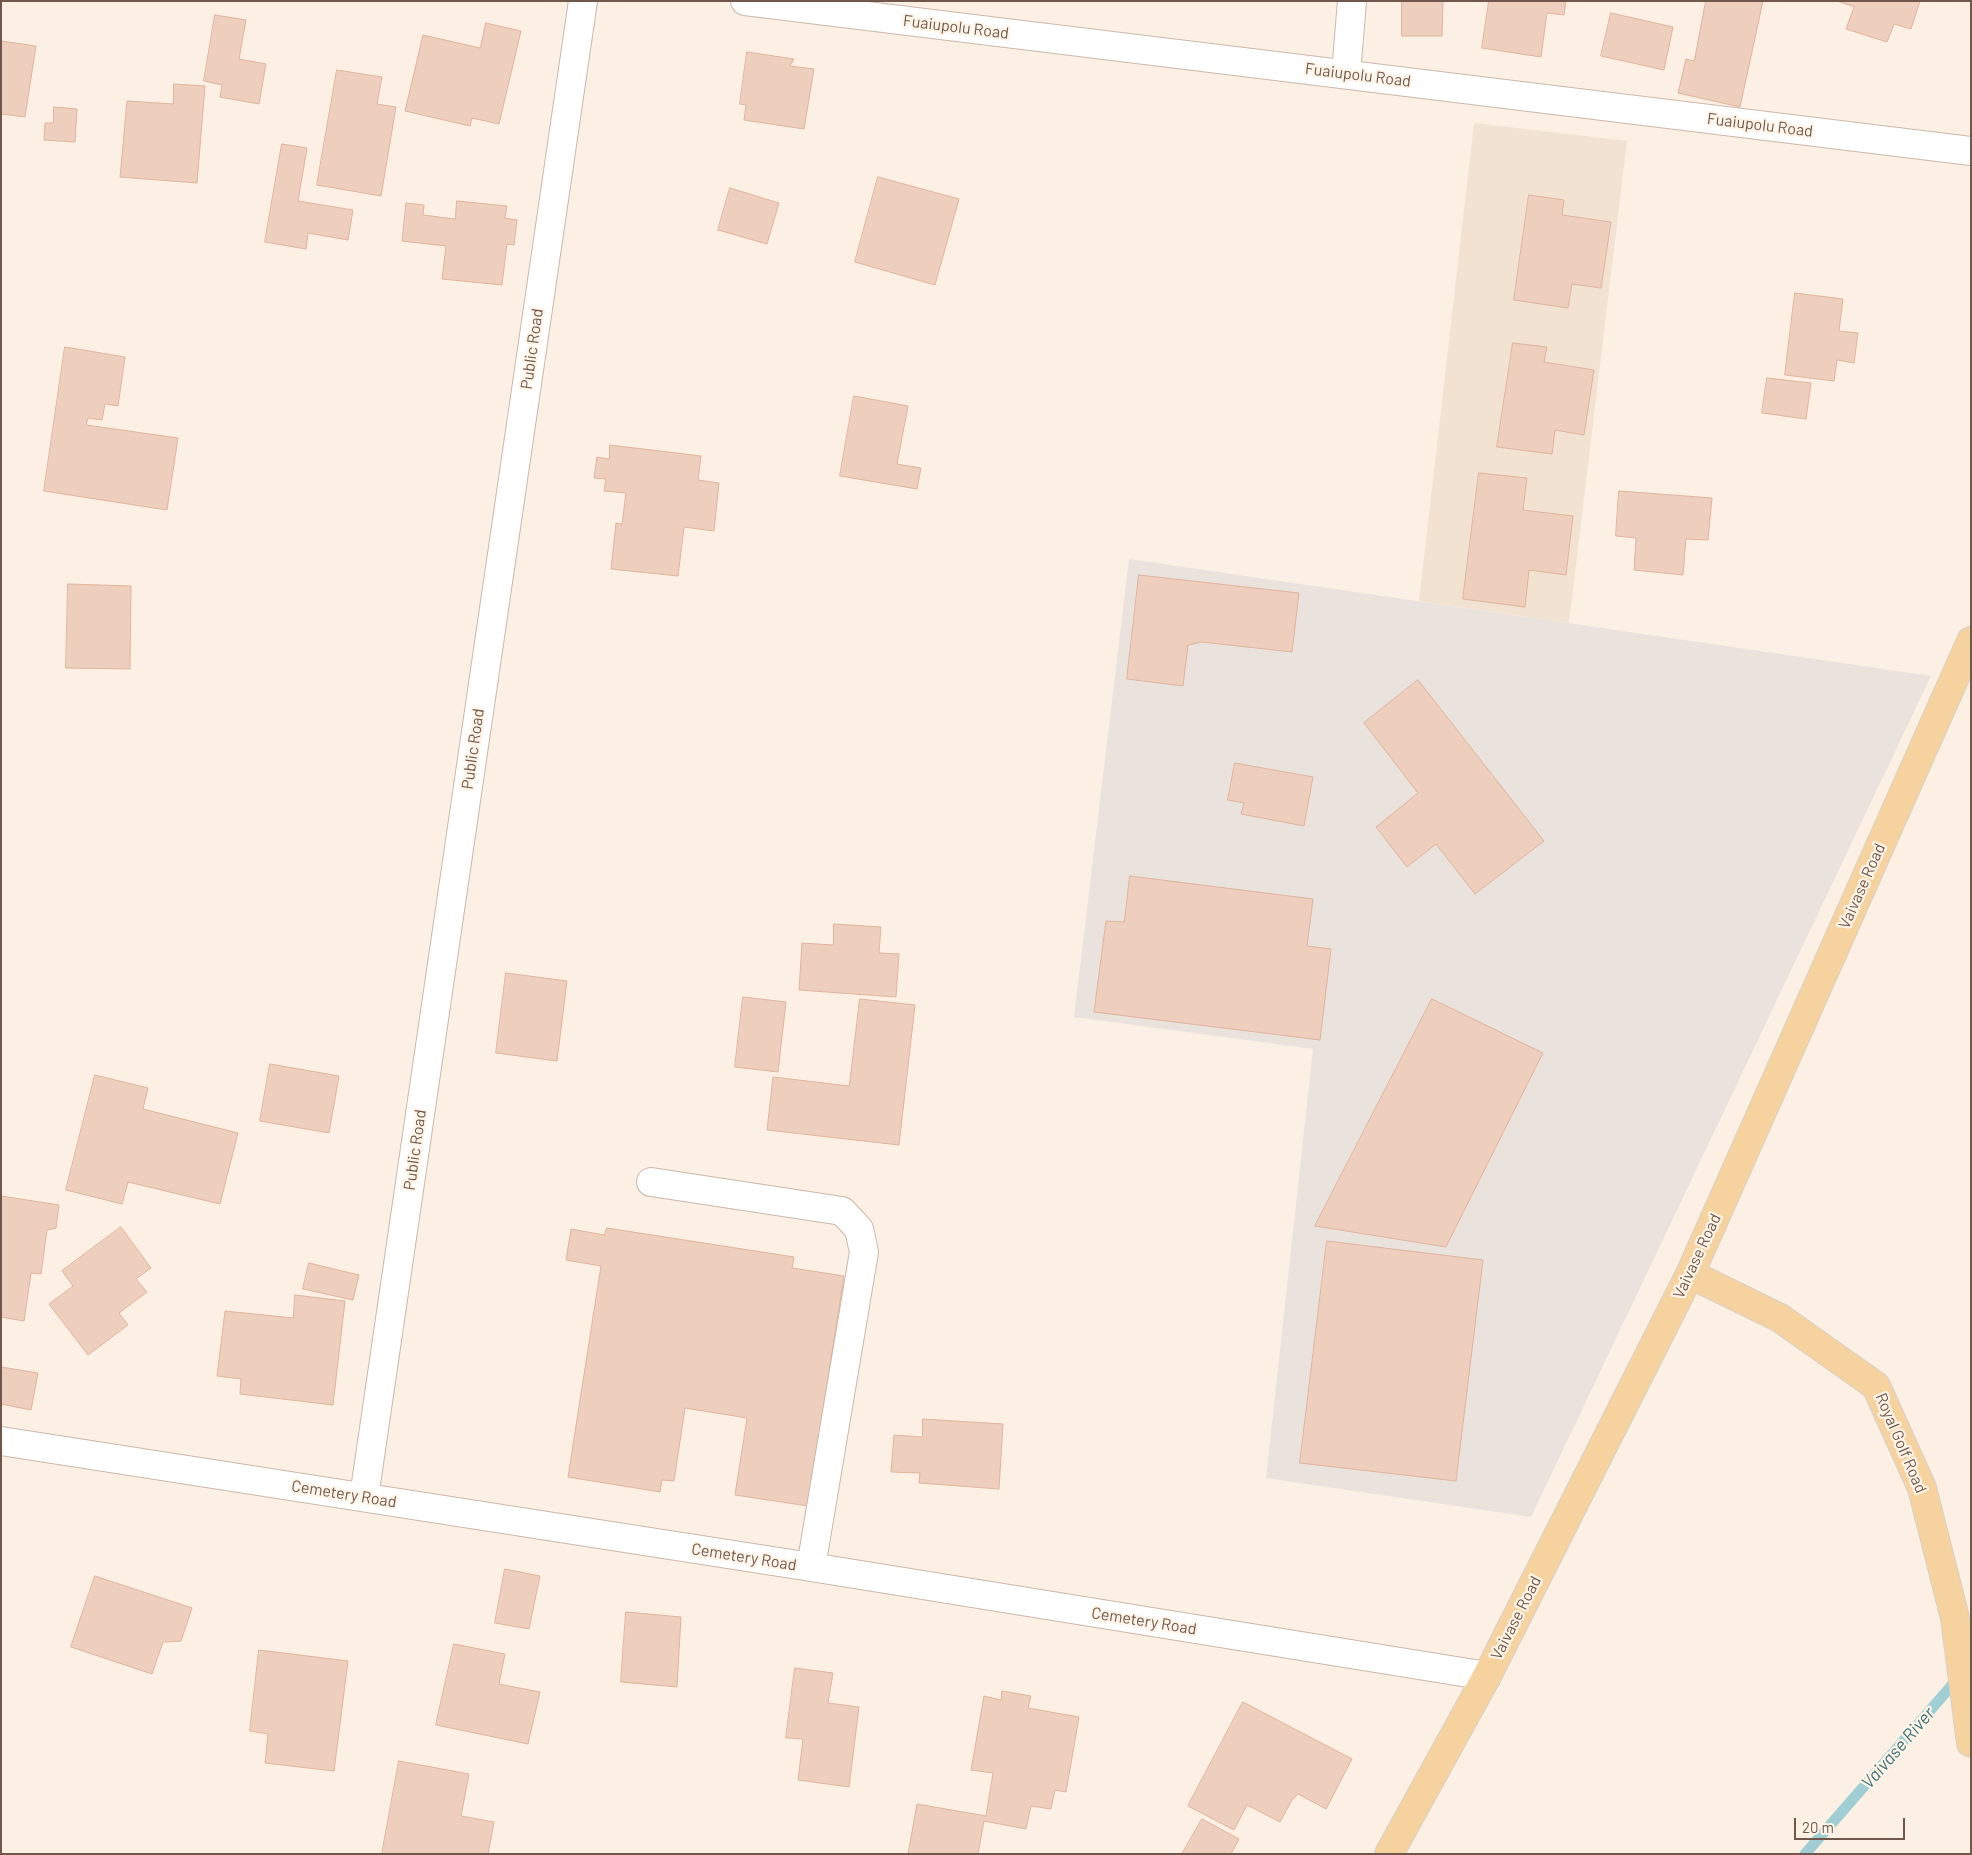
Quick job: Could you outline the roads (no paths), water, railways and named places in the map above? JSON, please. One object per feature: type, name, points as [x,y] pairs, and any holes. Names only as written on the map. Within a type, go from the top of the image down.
[{"type":"main road","name":"Vaivase Road","points":[[1389,1854],[1487,1676],[1690,1274],[1971,641]]},
{"type":"main road","name":"Royal Golf Road","points":[[1690,1274],[1780,1318],[1876,1386],[1922,1488],[1955,1618],[1971,1743]]},
{"type":"street","name":"Public Road","points":[[364,1497],[583,1]]},
{"type":"street","name":"Fuaiupolu Road","points":[[745,1],[1971,151]]},
{"type":"street","points":[[1346,74],[1352,1]]},
{"type":"street","points":[[651,1182],[842,1211],[859,1229],[864,1252],[811,1568]]},
{"type":"street","name":"Cemetery Road","points":[[1,1441],[1487,1676]]},
{"type":"waterway","name":"Vaivase River","points":[[1805,1854],[1960,1676]]}]
